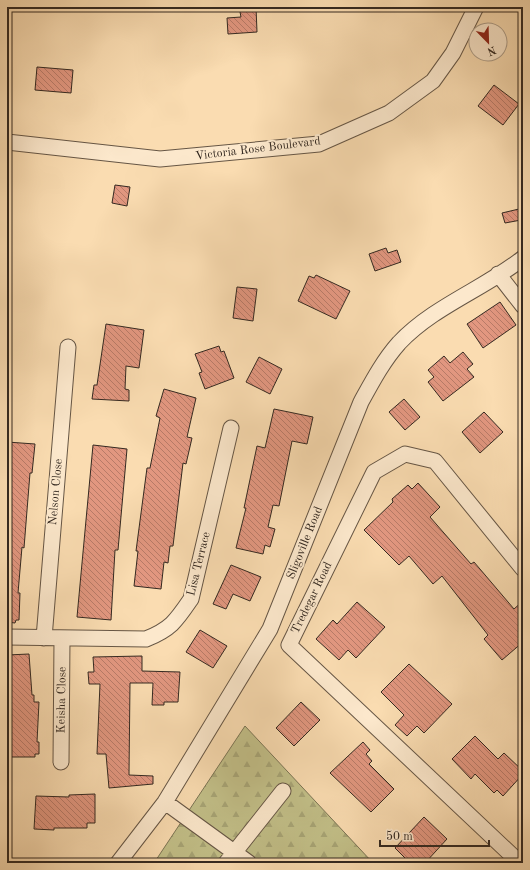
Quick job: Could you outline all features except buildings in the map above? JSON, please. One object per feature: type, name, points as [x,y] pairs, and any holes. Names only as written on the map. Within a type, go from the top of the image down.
[{"type":"street","name":"Victoria Rose Boulevard","points":[[7,142],[160,159],[319,144],[389,113],[432,81],[453,53],[476,7]]},
{"type":"street","name":"Sligoville Road","points":[[118,863],[165,802],[270,629],[361,402],[378,371],[400,343],[422,323],[523,258]]},
{"type":"street","points":[[498,274],[523,306]]},
{"type":"street","name":"Nelson Close","points":[[44,638],[68,347]]},
{"type":"street","name":"Lisa Terrace","points":[[7,637],[62,639],[146,639],[164,632],[178,618],[191,599],[231,428]]},
{"type":"street","name":"Tredegar Road","points":[[520,863],[289,645],[374,472],[405,454],[435,461],[523,569]]},
{"type":"street","points":[[270,629],[289,645]]},
{"type":"street","name":"Keisha Close","points":[[61,762],[62,639]]},
{"type":"street","points":[[230,858],[283,791]]},
{"type":"street","points":[[165,802],[230,858],[249,863]]},
{"type":"green space","points":[[245,726],[373,863],[154,863]]}]
